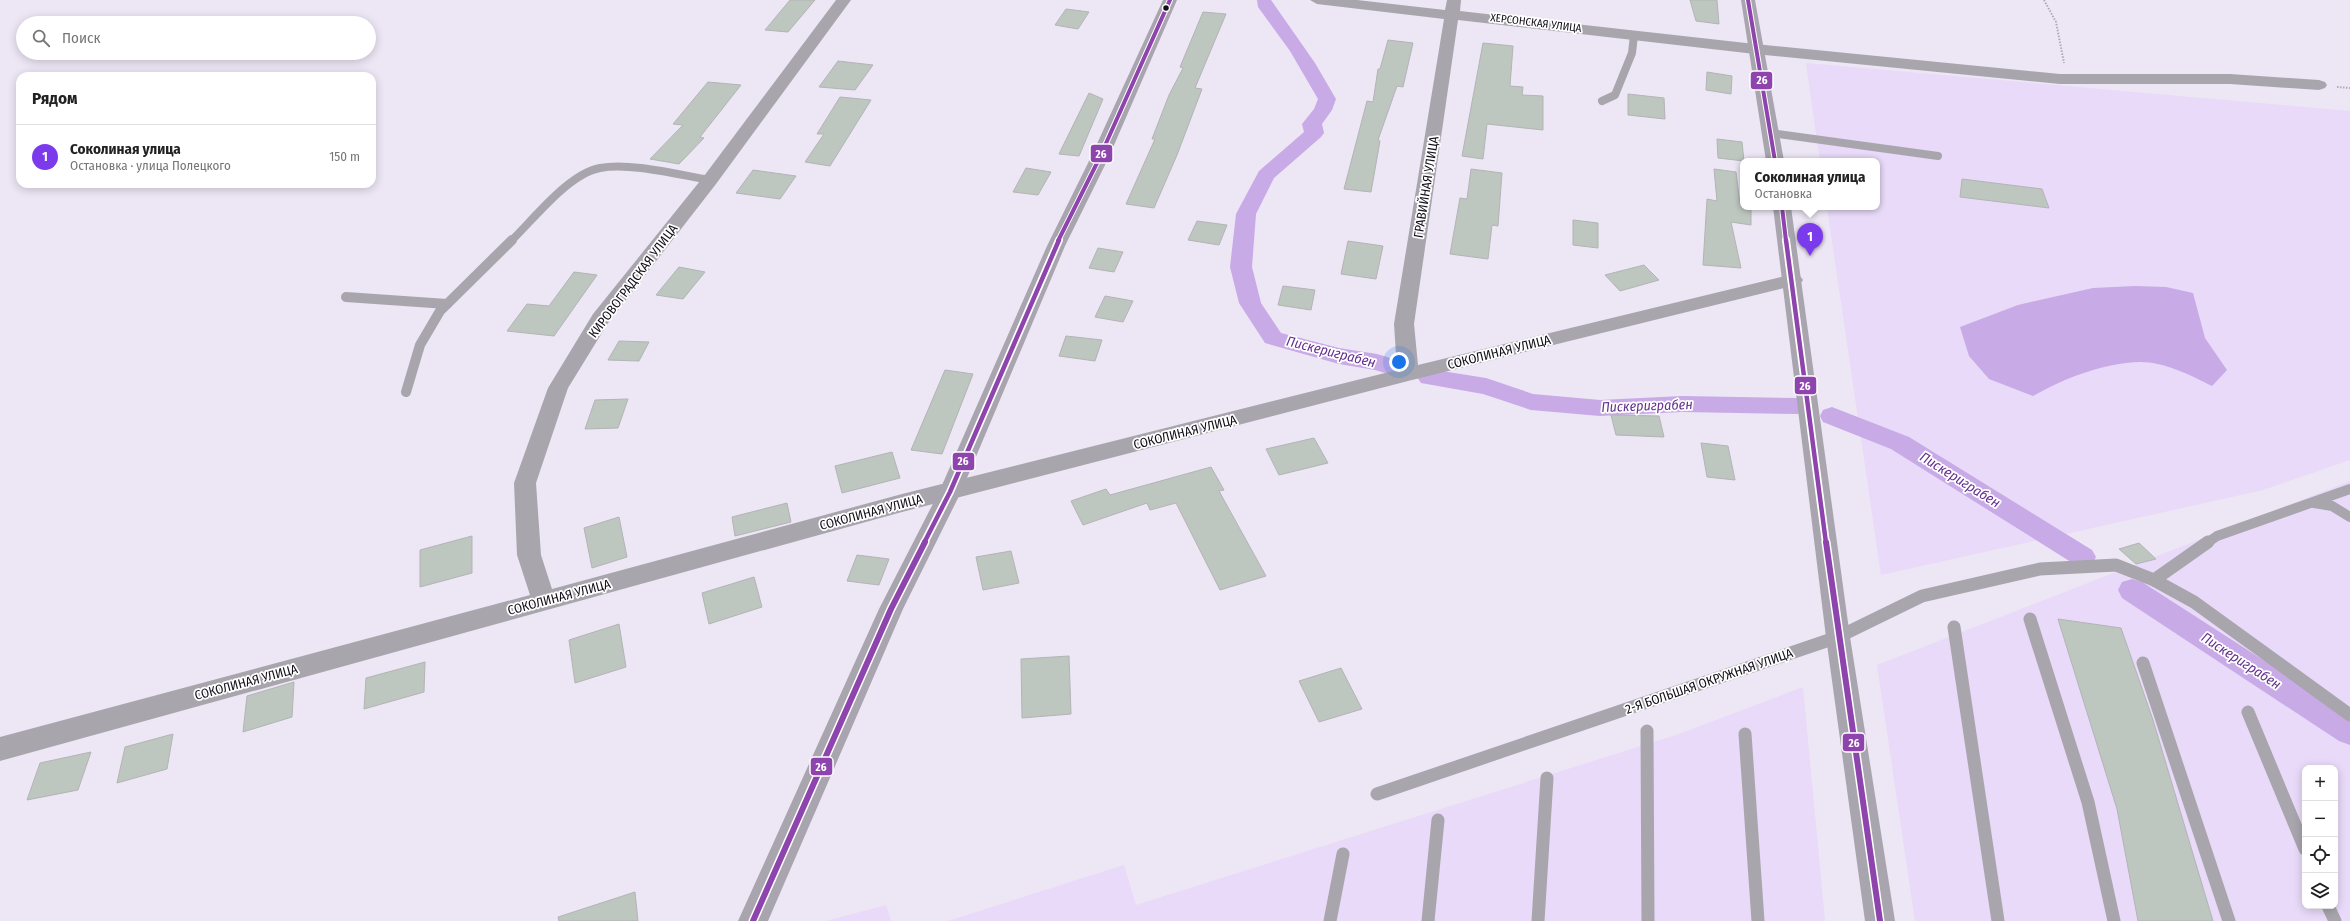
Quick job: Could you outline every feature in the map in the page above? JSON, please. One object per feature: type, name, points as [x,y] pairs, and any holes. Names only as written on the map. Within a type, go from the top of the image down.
[{"type":"street","name":"КИРОВОГРАДСКАЯ УЛИЦА","points":[[544,601],[529,554],[524,483],[558,388],[600,319],[710,180],[844,0]]},
{"type":"street","points":[[753,921],[891,609],[950,492],[1056,246],[1099,159],[1170,0]]},
{"type":"street","name":"ХЕРСОНСКАЯ УЛИЦА","points":[[1317,0],[1454,7],[1634,35],[1755,49],[2060,79],[2230,79],[2319,85]]},
{"type":"street","points":[[1748,0],[1755,49],[1775,158]]},
{"type":"street","name":"ГРАВИЙНАЯ УЛИЦА","points":[[1408,374],[1404,324],[1454,7]]},
{"type":"street","points":[[1782,210],[1793,280],[1838,637],[1880,921]]},
{"type":"street","name":"СОКОЛИНАЯ УЛИЦА","points":[[0,749],[902,503],[1408,374],[1793,280]]},
{"type":"lane","points":[[1602,101],[1615,95],[1632,53],[1634,35]]},
{"type":"lane","points":[[1771,133],[1938,156]]},
{"type":"lane","points":[[406,392],[420,345],[440,311],[571,182],[598,168],[620,166],[710,180]]},
{"type":"lane","points":[[346,297],[447,304]]},
{"type":"lane","points":[[2154,580],[2217,536],[2350,489]]},
{"type":"lane","points":[[2313,503],[2332,506],[2350,517]]},
{"type":"lane","name":"2-Я БОЛЬШАЯ ОКРУЖНАЯ УЛИЦА","points":[[1377,794],[1838,637],[1922,596],[2040,569],[2116,566],[2154,580],[2194,602],[2350,715]]},
{"type":"lane","points":[[2030,619],[2088,802],[2114,921]]},
{"type":"lane","points":[[1954,627],[1998,921]]},
{"type":"lane","points":[[2143,663],[2229,921]]},
{"type":"lane","points":[[2248,712],[2302,842]]},
{"type":"lane","points":[[1647,731],[1648,921]]},
{"type":"lane","points":[[1746,734],[1758,921]]},
{"type":"lane","points":[[1538,921],[1547,778]]},
{"type":"lane","points":[[1428,921],[1438,820]]},
{"type":"lane","points":[[1330,921],[1343,854]]},
{"type":"lane","points":[[2329,909],[2335,921]]},
{"type":"path","points":[[2044,0],[2056,22],[2065,61],[2060,79]]},
{"type":"shaded area","points":[[1806,63],[2350,111],[2350,460],[2263,490],[1881,575],[1827,210],[1880,210],[1880,158],[1820,158]]},
{"type":"shaded area","points":[[2135,286],[2166,287],[2193,293],[2205,338],[2227,370],[2212,386],[2159,364],[2140,362],[2098,368],[2058,383],[2033,396],[1989,379],[1969,356],[1960,327],[2018,305],[2093,288]]},
{"type":"shaded area","points":[[2350,481],[2350,921],[1915,921],[1877,665]]},
{"type":"shaded area","points":[[1803,687],[1825,921],[948,921],[1124,865],[1136,905],[1679,734]]},
{"type":"shaded area","points":[[886,905],[891,921],[826,921]]},
{"type":"building","points":[[790,0],[815,0],[788,32],[765,30]]},
{"type":"building","points":[[1690,0],[1717,0],[1719,24],[1696,21]]},
{"type":"building","points":[[1066,9],[1089,12],[1078,29],[1055,25]]},
{"type":"building","points":[[1203,12],[1226,14],[1195,88],[1202,89],[1177,155],[1154,208],[1126,204],[1155,139],[1152,139],[1169,95],[1183,68],[1180,67]]},
{"type":"building","points":[[1388,40],[1413,43],[1403,87],[1397,86],[1378,140],[1380,141],[1371,192],[1344,189],[1367,101],[1373,102],[1378,69],[1380,69]]},
{"type":"building","points":[[1483,43],[1513,46],[1510,86],[1523,87],[1522,95],[1543,96],[1543,130],[1487,124],[1483,159],[1462,156]]},
{"type":"building","points":[[838,61],[873,65],[855,90],[819,87]]},
{"type":"building","points":[[1707,72],[1732,76],[1731,94],[1706,90]]},
{"type":"building","points":[[708,82],[741,85],[700,137],[704,138],[679,164],[650,159],[683,125],[673,124]]},
{"type":"building","points":[[1089,93],[1103,99],[1079,156],[1059,154]]},
{"type":"building","points":[[1628,94],[1664,98],[1665,119],[1628,115]]},
{"type":"building","points":[[840,97],[871,100],[830,166],[805,162],[824,134],[817,134]]},
{"type":"building","points":[[1717,139],[1742,142],[1744,158],[1740,158],[1740,161],[1718,158]]},
{"type":"building","points":[[1026,168],[1051,172],[1038,195],[1013,192]]},
{"type":"building","points":[[1471,169],[1502,173],[1498,226],[1492,225],[1488,259],[1450,254],[1460,198],[1467,199]]},
{"type":"building","points":[[1714,169],[1736,172],[1740,210],[1751,210],[1751,225],[1731,222],[1741,268],[1703,265],[1707,199],[1717,201]]},
{"type":"building","points":[[753,170],[796,176],[780,199],[736,193]]},
{"type":"building","points":[[1962,179],[2042,189],[2049,208],[1960,197]]},
{"type":"building","points":[[1573,220],[1598,223],[1598,248],[1573,245]]},
{"type":"building","points":[[1197,221],[1227,225],[1219,245],[1188,240]]},
{"type":"building","points":[[1348,241],[1383,246],[1376,279],[1341,274]]},
{"type":"building","points":[[1098,248],[1123,252],[1114,272],[1089,268]]},
{"type":"building","points":[[1644,265],[1659,280],[1620,291],[1605,275]]},
{"type":"building","points":[[679,267],[705,272],[683,299],[656,295]]},
{"type":"building","points":[[574,272],[597,275],[554,336],[507,331],[527,304],[549,306]]},
{"type":"building","points":[[1283,286],[1315,290],[1311,310],[1278,305]]},
{"type":"building","points":[[1105,296],[1133,301],[1123,322],[1095,317]]},
{"type":"building","points":[[1066,336],[1102,340],[1095,361],[1059,356]]},
{"type":"building","points":[[619,341],[649,342],[639,361],[608,360]]},
{"type":"building","points":[[945,370],[973,374],[942,454],[911,450]]},
{"type":"building","points":[[628,399],[618,428],[585,429],[595,400]]},
{"type":"building","points":[[1611,415],[1659,416],[1664,437],[1616,435]]},
{"type":"building","points":[[1314,438],[1328,463],[1279,475],[1266,449]]},
{"type":"building","points":[[1701,443],[1728,446],[1735,480],[1707,477]]},
{"type":"building","points":[[892,452],[900,478],[842,493],[835,466]]},
{"type":"building","points":[[1211,467],[1224,490],[1219,491],[1266,576],[1220,590],[1176,503],[1150,510],[1147,503],[1083,525],[1071,501],[1106,489],[1110,495]]},
{"type":"building","points":[[787,503],[791,522],[735,536],[732,517]]},
{"type":"building","points":[[619,517],[627,557],[592,568],[584,528]]},
{"type":"building","points":[[472,536],[472,573],[420,587],[420,550]]},
{"type":"building","points":[[2139,543],[2156,559],[2136,564],[2119,549]]},
{"type":"building","points":[[1011,551],[1019,583],[983,590],[976,557]]},
{"type":"building","points":[[857,555],[889,559],[879,585],[847,581]]},
{"type":"building","points":[[754,577],[762,607],[709,624],[702,593]]},
{"type":"building","points":[[2058,619],[2121,628],[2153,720],[2213,921],[2138,921],[2117,809]]},
{"type":"building","points":[[619,624],[626,667],[575,683],[569,640]]},
{"type":"building","points":[[1069,656],[1071,714],[1022,718],[1021,659]]},
{"type":"building","points":[[425,662],[424,692],[364,709],[366,678]]},
{"type":"building","points":[[1341,668],[1362,709],[1319,722],[1299,681]]},
{"type":"building","points":[[294,682],[292,717],[243,732],[247,696]]},
{"type":"building","points":[[173,734],[167,769],[117,783],[125,747]]},
{"type":"building","points":[[91,752],[78,790],[27,800],[40,763]]},
{"type":"building","points":[[635,892],[638,921],[559,921],[558,917]]},
{"type":"waterway","name":"Пискериграбен","points":[[1264,2],[1306,63],[1327,99],[1323,110],[1312,124],[1314,133],[1266,175],[1246,214],[1241,267],[1250,303],[1273,338],[1339,356],[1377,362],[1399,369]]},
{"type":"waterway","name":"Пискериграбен","points":[[1429,377],[1486,386],[1531,402],[1600,408],[1682,404],[1797,406]]},
{"type":"waterway","name":"Пискериграбен","points":[[1832,416],[1900,443],[2083,557]]},
{"type":"waterway","name":"Пискериграбен","points":[[2132,590],[2350,732]]},
{"type":"transit line","name":"26","points":[[753,921],[891,609],[950,492],[1056,246],[1099,159],[1170,0]]},
{"type":"transit line","name":"26","points":[[1748,0],[1774,158]]},
{"type":"transit line","name":"26","points":[[1782,210],[1838,637],[1880,921]]},
{"type":"place","name":"Соколиная улица","points":[[1810,256]]}]
